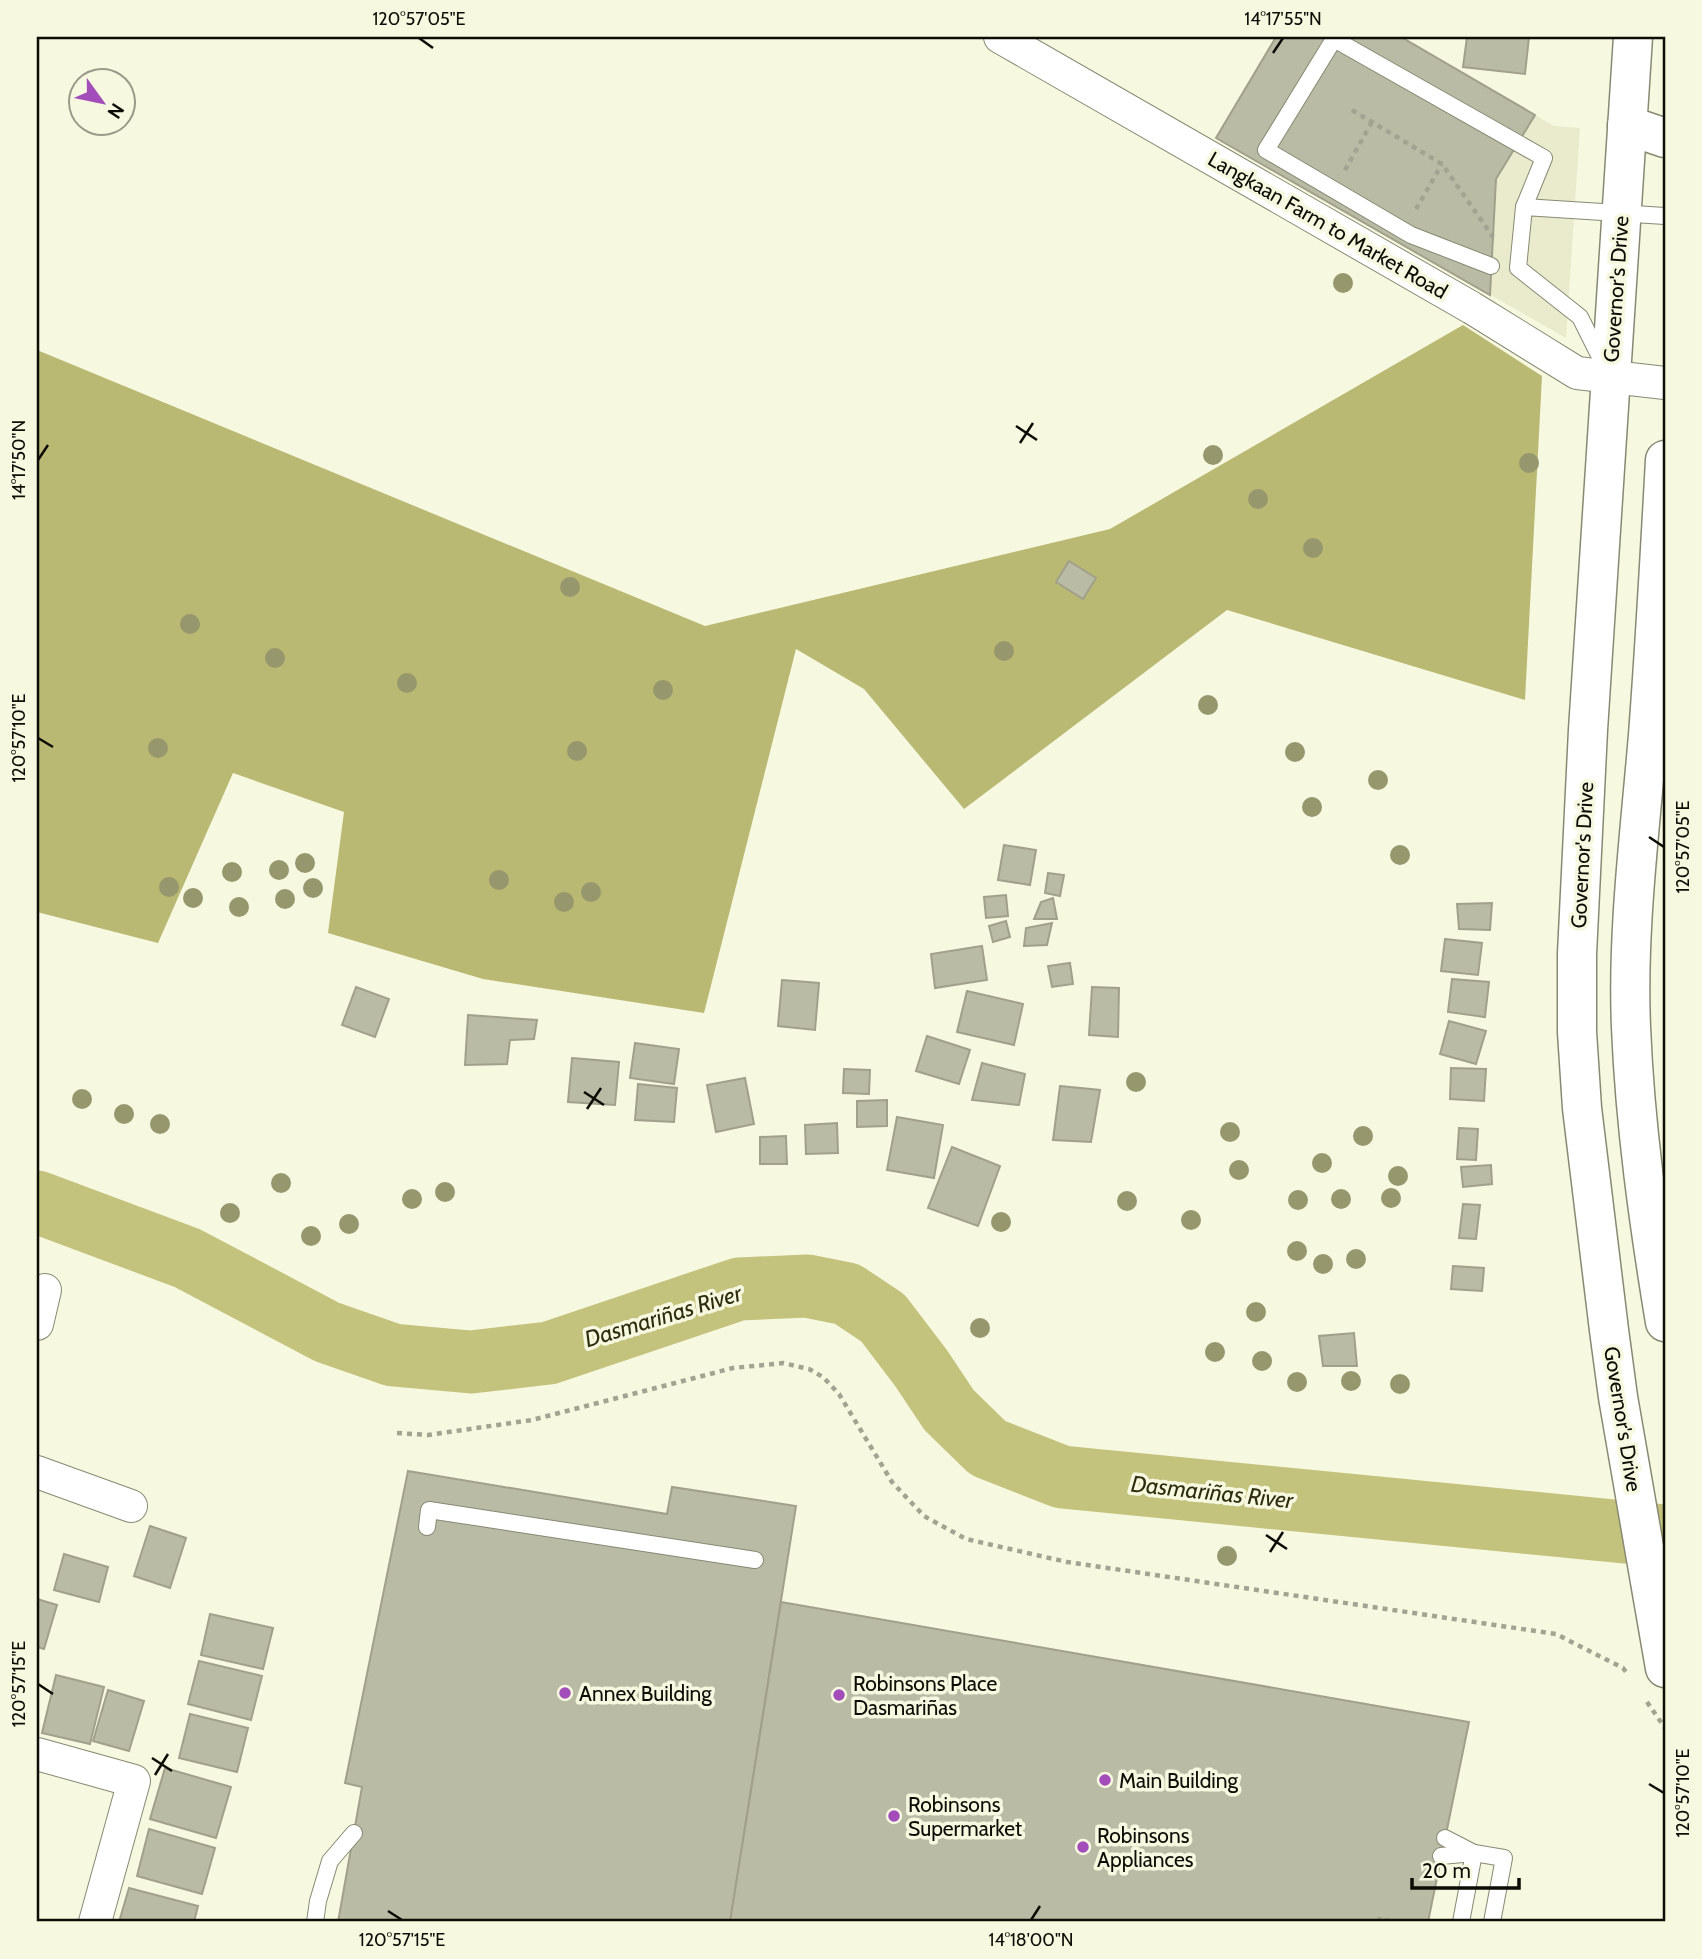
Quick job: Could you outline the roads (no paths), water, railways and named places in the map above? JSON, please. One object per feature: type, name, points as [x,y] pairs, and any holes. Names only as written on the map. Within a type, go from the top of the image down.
[{"type":"main road","name":"Governor's Drive","points":[[1633,37],[1587,743],[1577,954],[1577,1032],[1587,1157],[1649,1669]]},
{"type":"main road","points":[[1627,125],[1665,116]]},
{"type":"main road","points":[[1627,125],[1665,138]]},
{"type":"main road","points":[[1665,460],[1631,955],[1631,1025],[1643,1172],[1665,1322]]},
{"type":"street","name":"Langkaan Farm to Market Road","points":[[1000,37],[1472,308],[1577,373],[1665,383]]},
{"type":"street","points":[[37,1324],[45,1290]]},
{"type":"street","points":[[37,1472],[131,1506]]},
{"type":"street","points":[[37,1754],[134,1781],[95,1922]]},
{"type":"lane","points":[[1491,267],[1411,235],[1266,150],[1334,39],[1544,158],[1524,207],[1518,268],[1580,317],[1611,378]]},
{"type":"lane","points":[[1524,207],[1665,216]]},
{"type":"lane","points":[[427,1527],[429,1510],[755,1560]]},
{"type":"lane","points":[[314,1922],[330,1861],[354,1833]]},
{"type":"lane","points":[[1445,1838],[1474,1853]]},
{"type":"lane","points":[[1461,1922],[1474,1853]]},
{"type":"lane","points":[[1441,1856],[1474,1853],[1504,1858],[1492,1922]]},
{"type":"waterway","name":"Dasmariñas River","points":[[37,1202],[187,1258],[327,1332],[393,1355],[471,1362],[549,1353],[739,1289],[807,1286],[847,1294],[883,1318],[949,1410],[988,1448],[1062,1477],[1665,1536]]},
{"type":"place","name":"Annex Building","points":[[565,1693]]},
{"type":"place","name":"Robinsons Place Dasmariñas","points":[[839,1695]]},
{"type":"place","name":"Main Building","points":[[1105,1780]]},
{"type":"place","name":"Robinsons Supermarket","points":[[894,1816]]},
{"type":"place","name":"Robinsons Appliances","points":[[1083,1847]]}]
